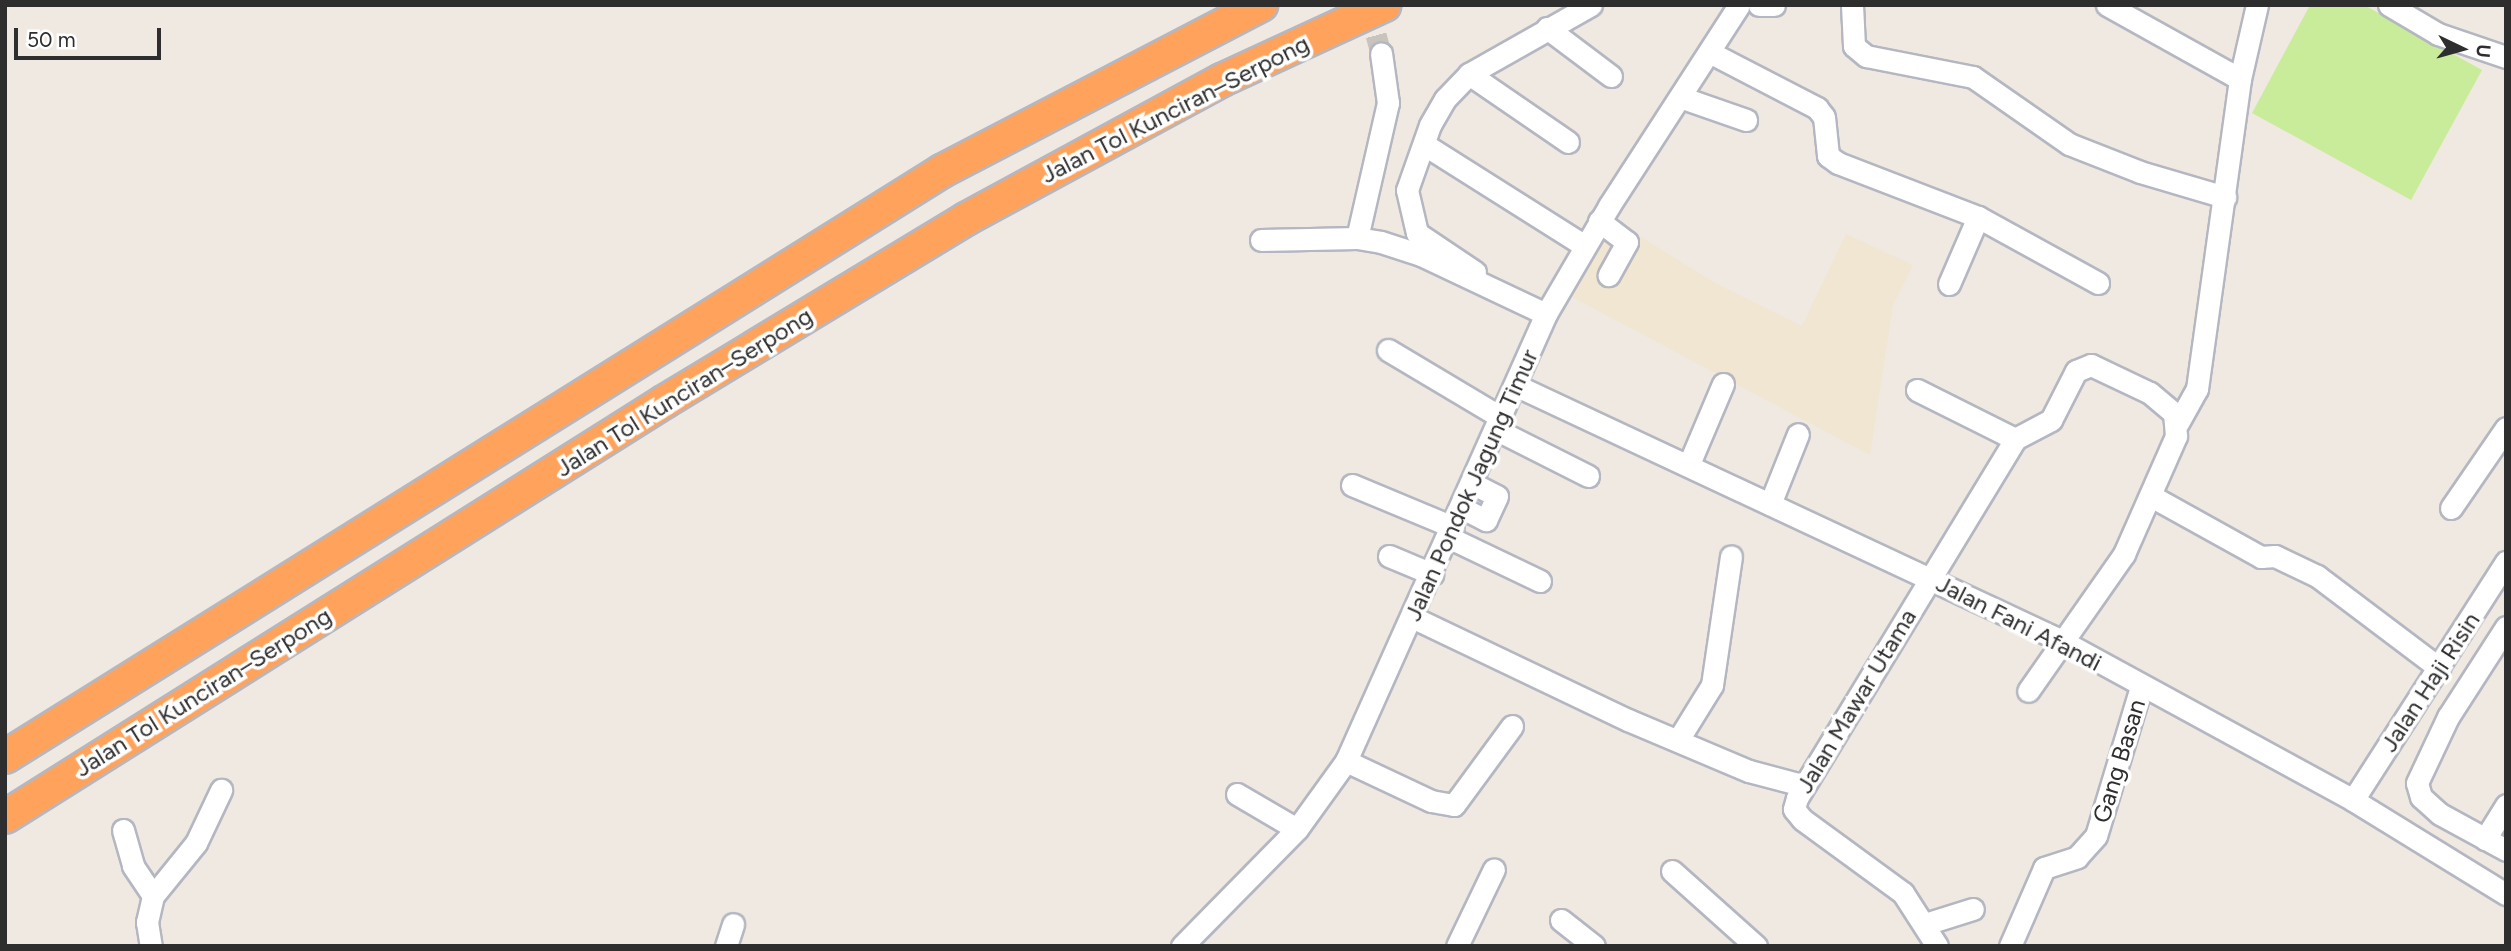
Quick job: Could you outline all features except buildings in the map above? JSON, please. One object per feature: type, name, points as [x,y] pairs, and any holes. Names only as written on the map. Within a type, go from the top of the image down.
[{"type":"highway","name":"Jalan Tol Kunciran–Serpong","points":[[5,757],[942,171],[1261,5]]},
{"type":"highway","name":"Jalan Tol Kunciran–Serpong","points":[[5,817],[664,402],[966,219],[1222,80],[1384,5]]},
{"type":"street","points":[[1475,272],[1417,233],[1407,190],[1425,145],[1445,99],[1469,74],[1591,5]]},
{"type":"street","name":"Jalan Pondok Jagung Timur","points":[[1182,946],[1297,828],[1346,761],[1500,424],[1546,314],[1585,246],[1739,5]]},
{"type":"street","points":[[1759,5],[1774,5]]},
{"type":"street","points":[[1852,5],[1854,46],[1866,57],[1973,77],[2069,144],[2140,172],[2225,197]]},
{"type":"street","points":[[2107,5],[2240,79]]},
{"type":"street","points":[[2028,691],[2060,640],[2124,554],[2151,496],[2178,424],[2197,388],[2240,79],[2257,5]]},
{"type":"street","points":[[2389,5],[2438,34],[2506,57]]},
{"type":"street","points":[[1547,28],[1611,76]]},
{"type":"street","points":[[1709,52],[1817,108],[1824,117],[1828,156],[1838,163],[1978,217],[2098,283]]},
{"type":"street","points":[[1357,238],[1388,103],[1381,53]]},
{"type":"street","points":[[1469,74],[1568,142]]},
{"type":"street","points":[[1680,97],[1746,120]]},
{"type":"street","points":[[1425,145],[1585,246]]},
{"type":"street","points":[[1949,284],[1978,217]]},
{"type":"street","points":[[1600,222],[1627,242],[1609,275]]},
{"type":"street","points":[[1261,240],[1357,238],[1421,255],[1546,314]]},
{"type":"street","points":[[1388,350],[1500,424],[1588,476]]},
{"type":"street","points":[[1917,390],[2015,439],[2052,420],[2083,367],[2106,368],[2150,393],[2174,413],[2178,424]]},
{"type":"street","points":[[1689,464],[1723,384]]},
{"type":"street","name":"Jalan Fani Afandi","points":[[1515,385],[1583,421],[1689,464],[1770,505],[1930,577],[2060,640],[2141,687],[2353,800],[2506,894]]},
{"type":"street","points":[[2451,508],[2506,428]]},
{"type":"street","points":[[1770,505],[1798,434]]},
{"type":"street","name":"Jalan Mawar Utama","points":[[1937,946],[1903,893],[1802,819],[1794,809],[1802,785],[2015,439]]},
{"type":"street","points":[[1352,485],[1451,532],[1540,581]]},
{"type":"street","points":[[2151,496],[2261,557],[2275,556],[2318,576],[2439,668]]},
{"type":"street","points":[[1388,556],[1432,574]]},
{"type":"street","points":[[1678,740],[1712,685],[1731,556]]},
{"type":"street","name":"Jalan Haji Risin","points":[[2353,800],[2506,562]]},
{"type":"street","points":[[1412,617],[1749,771],[1802,785]]},
{"type":"street","points":[[2506,627],[2448,717],[2417,783],[2421,797],[2440,814],[2506,850]]},
{"type":"street","name":"Gang Basan","points":[[2011,946],[2044,868],[2077,857],[2096,836],[2141,687]]},
{"type":"street","points":[[1346,761],[1431,801],[1454,805],[1512,726]]},
{"type":"street","points":[[151,946],[148,922],[153,895],[196,843],[221,790]]},
{"type":"street","points":[[1237,794],[1297,828]]},
{"type":"street","points":[[2485,839],[2506,805]]},
{"type":"street","points":[[122,830],[133,866],[153,895]]},
{"type":"street","points":[[1457,946],[1494,869]]},
{"type":"street","points":[[1672,871],[1756,946]]},
{"type":"street","points":[[1925,924],[1973,909]]},
{"type":"street","points":[[1561,920],[1594,946]]},
{"type":"street","points":[[726,946],[733,924]]},
{"type":"shaded area","points":[[1617,222],[1715,283],[1802,326],[1846,234],[1913,265],[1893,305],[1870,455],[1572,297]]},
{"type":"green space","points":[[2310,5],[2364,5],[2482,70],[2411,200],[2252,113]]},
{"type":"tunnel","points":[[1368,5],[1381,53]]}]
